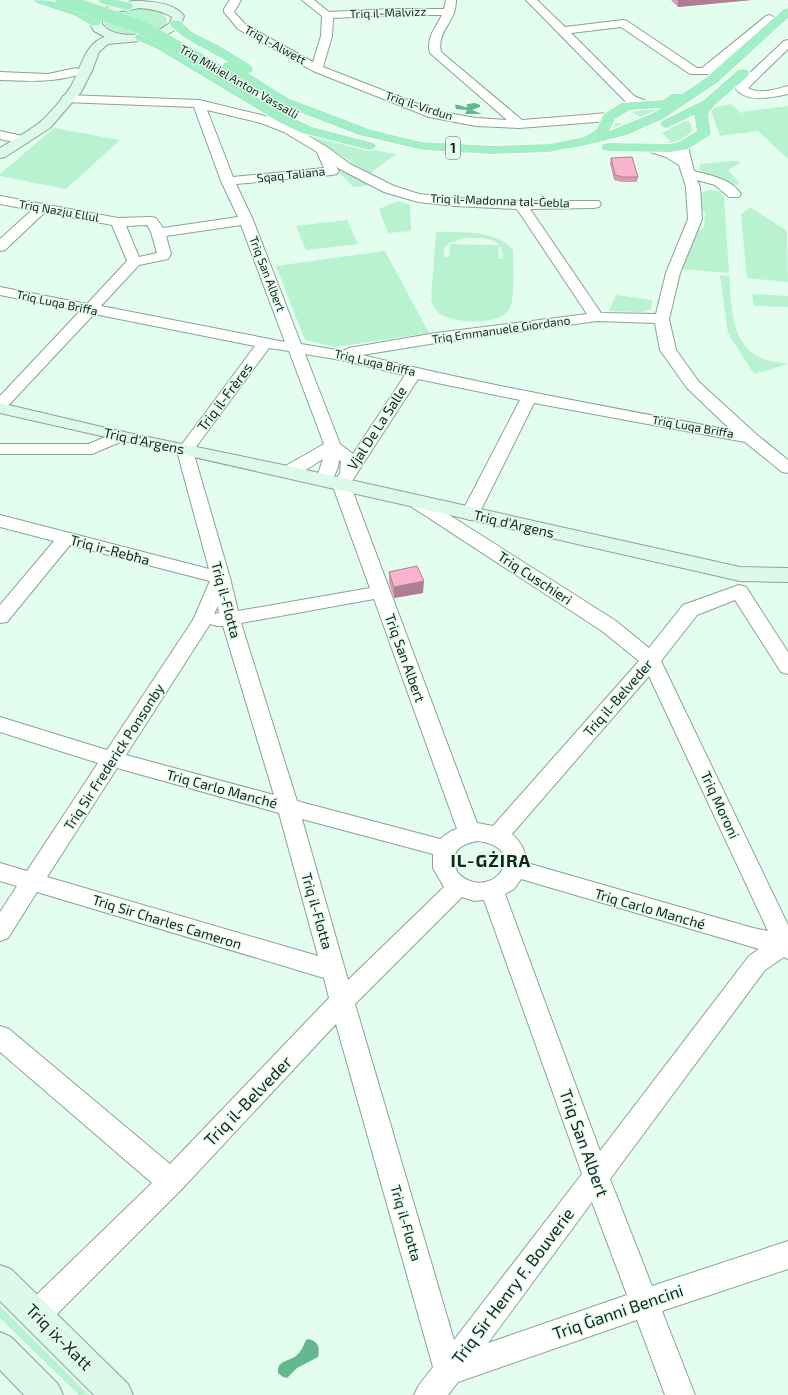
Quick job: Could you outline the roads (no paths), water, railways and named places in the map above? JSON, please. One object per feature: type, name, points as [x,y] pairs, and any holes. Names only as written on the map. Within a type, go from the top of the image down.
[{"type":"highway","points":[[40,0],[76,12],[95,24]]},
{"type":"highway","name":"Triq Mikiel Anton Vassalli","points":[[63,0],[141,27],[252,92],[310,123],[384,149],[451,157],[523,159],[559,157],[608,147],[671,123],[709,103],[788,32]]},
{"type":"highway","name":"Triq Mikiel Anton Vassalli","points":[[84,0],[157,26],[228,66],[283,101],[364,132],[423,146],[492,150],[549,148],[587,141],[622,132],[658,116],[712,80],[788,12]]},
{"type":"highway","points":[[104,0],[127,6]]},
{"type":"highway","points":[[176,24],[188,35],[216,49],[323,116]]},
{"type":"highway","points":[[135,37],[161,46],[284,119],[302,127],[357,144],[384,149]]},
{"type":"highway","name":"1","points":[[587,141],[602,132],[608,121],[633,103],[666,104],[698,84],[712,80]]},
{"type":"highway","name":"1","points":[[608,147],[654,149],[684,146],[704,133],[701,114],[709,103]]},
{"type":"main road","points":[[140,5],[157,0]]},
{"type":"main road","points":[[0,154],[8,139],[36,124],[61,98],[79,68],[93,51],[104,41],[156,35],[168,30],[176,24],[178,16],[171,5],[127,6],[111,10],[100,15],[88,36]]},
{"type":"main road","points":[[95,24],[102,32],[114,36],[135,37]]},
{"type":"main road","points":[[8,139],[45,125],[74,98],[74,95],[87,74],[79,68]]},
{"type":"main road","name":"Triq d'Argens","points":[[0,408],[185,451],[288,472],[338,479],[415,501],[740,582],[788,575]]},
{"type":"main road","name":"Triq ix-Xatt","points":[[0,1280],[117,1395]]},
{"type":"main road","points":[[0,1348],[47,1395]]},
{"type":"street","name":"Triq l-Alwett","points":[[236,0],[229,9],[229,12],[239,25],[317,69]]},
{"type":"street","points":[[307,0],[328,15],[329,22],[327,37],[318,60],[317,69]]},
{"type":"street","points":[[451,0],[449,12],[434,39],[433,47],[436,53],[519,124]]},
{"type":"street","points":[[531,0],[633,103]]},
{"type":"street","name":"Triq il-Malvizz","points":[[328,15],[390,12],[449,12]]},
{"type":"street","points":[[562,31],[623,23],[694,72],[705,72],[770,18]]},
{"type":"street","points":[[788,43],[741,88],[751,95],[788,90]]},
{"type":"street","points":[[0,76],[54,78],[79,68]]},
{"type":"street","name":"Triq il-Virdun","points":[[317,69],[433,114],[476,122],[519,124],[573,120],[608,121]]},
{"type":"street","name":"Triq il-Madonna tal-Ġebla","points":[[73,99],[199,104],[265,120],[288,129],[322,150],[345,167],[389,190],[407,196],[455,202],[521,205],[594,204]]},
{"type":"street","name":"Triq San Albert","points":[[199,104],[228,181],[246,220],[333,446],[330,467],[338,479],[470,833]]},
{"type":"street","points":[[684,146],[687,168],[693,187],[695,219],[673,273],[662,319],[668,350],[693,385],[750,438],[788,468]]},
{"type":"street","points":[[654,149],[671,154],[687,168],[730,188],[734,194]]},
{"type":"street","name":"Sqaq Taliana","points":[[228,181],[332,171],[322,150]]},
{"type":"street","name":"Triq Nazju Ellul","points":[[0,200],[118,222],[150,221],[158,233]]},
{"type":"street","points":[[521,205],[597,317]]},
{"type":"street","points":[[0,247],[42,208]]},
{"type":"street","points":[[0,405],[88,309],[134,262],[163,256],[164,254],[158,233],[246,220]]},
{"type":"street","points":[[118,222],[134,262]]},
{"type":"street","name":"Triq Luqa Briffa","points":[[0,291],[265,343],[341,355],[414,373],[529,397],[750,438]]},
{"type":"street","name":"Triq Emmanuele Giordano","points":[[341,355],[436,338],[597,317],[662,319]]},
{"type":"street","name":"Triq il-Frères","points":[[185,451],[265,343]]},
{"type":"street","name":"Vjal De La Salle","points":[[338,479],[414,373]]},
{"type":"street","points":[[470,514],[529,397]]},
{"type":"street","points":[[0,449],[92,449],[119,436]]},
{"type":"street","points":[[288,472],[333,446]]},
{"type":"street","name":"Triq San Albert","points":[[333,446],[350,460],[338,479]]},
{"type":"street","name":"Triq il-Flotta","points":[[185,451],[230,620],[288,806],[342,1001],[449,1371]]},
{"type":"street","name":"Triq Cuschieri","points":[[415,501],[610,626],[651,660]]},
{"type":"street","name":"Triq ir-Rebħa","points":[[0,522],[220,578]]},
{"type":"street","points":[[0,617],[66,538]]},
{"type":"street","name":"Triq Sir Frederick Ponsonby","points":[[0,931],[202,621],[220,578]]},
{"type":"street","points":[[740,582],[788,667]]},
{"type":"street","name":"Triq il-Belveder","points":[[497,836],[651,660],[690,610],[740,582]]},
{"type":"street","points":[[202,621],[230,620],[380,592]]},
{"type":"street","name":"Triq Moroni","points":[[651,660],[787,947]]},
{"type":"street","name":"Triq Carlo Manché","points":[[0,724],[111,759],[445,849]]},
{"type":"street","points":[[470,833],[485,833],[497,836],[506,842],[513,850],[516,860],[516,869],[511,878],[503,886],[492,890],[474,892],[459,886],[449,879],[444,869],[442,859],[445,849],[459,836],[470,833]]},
{"type":"street","name":"Triq Carlo Manché","points":[[516,869],[787,947]]},
{"type":"street","name":"Triq Sir Charles Cameron","points":[[0,872],[334,971]]},
{"type":"street","name":"Triq il-Belveder","points":[[36,1315],[171,1182],[342,1001],[459,886]]},
{"type":"street","name":"Triq San Albert","points":[[492,890],[596,1177],[680,1395]]},
{"type":"street","name":"Triq Sir Henry F. Bouverie","points":[[429,1395],[449,1371],[757,963],[787,947]]},
{"type":"street","points":[[0,1037],[171,1182]]},
{"type":"street","name":"Triq Ġanni Bencini","points":[[449,1371],[644,1303],[788,1255]]},
{"type":"district","name":"IL-GŻIRA","points":[[491,861]]}]
